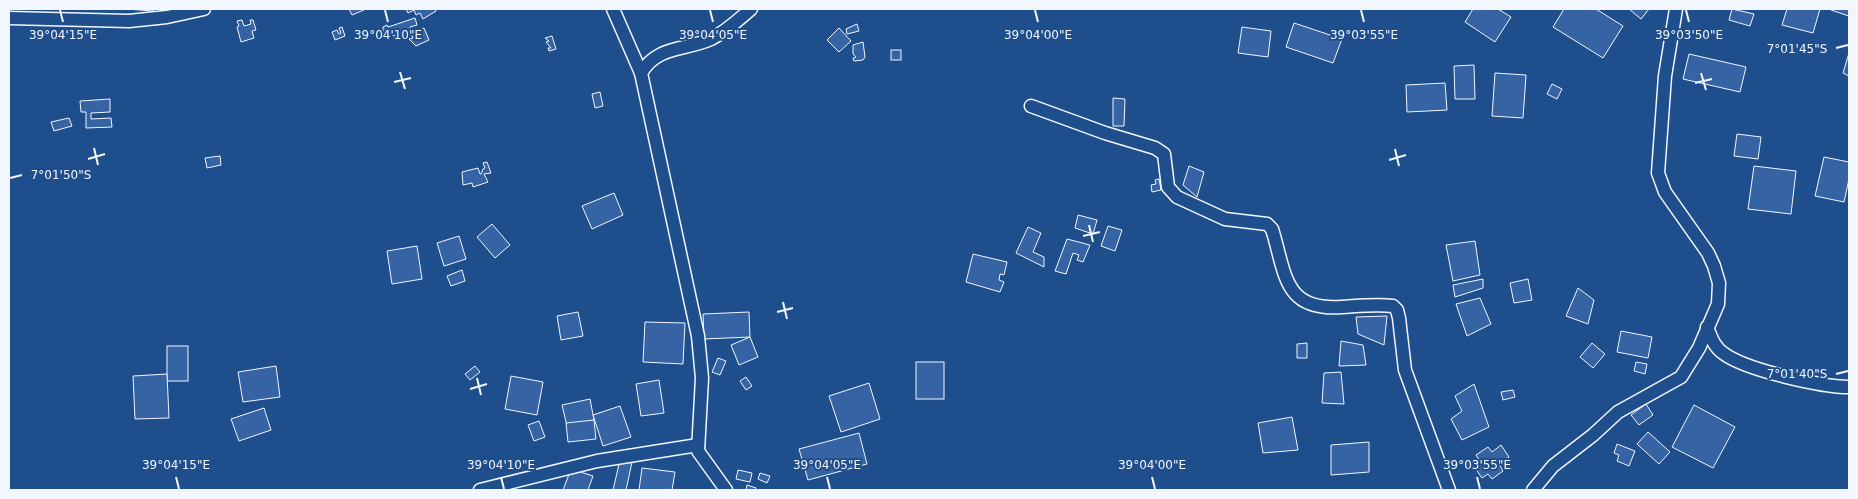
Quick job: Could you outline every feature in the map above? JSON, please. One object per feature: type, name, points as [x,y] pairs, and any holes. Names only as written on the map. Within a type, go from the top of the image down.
[{"type":"street","points":[[9,18],[129,21],[167,18],[204,9]]},
{"type":"street","points":[[613,9],[641,74],[698,336],[702,387],[698,446],[705,462],[726,490]]},
{"type":"street","points":[[641,74],[651,59],[710,40],[724,32],[751,9]]},
{"type":"street","points":[[1533,490],[1553,466],[1593,435],[1618,412],[1681,377],[1690,365],[1718,304],[1719,283],[1714,266],[1708,253],[1675,209],[1665,192],[1658,173],[1665,76],[1676,9]]},
{"type":"street","points":[[1031,106],[1105,133],[1155,148],[1164,154],[1168,187],[1177,196],[1226,219],[1267,224],[1272,229],[1290,287],[1296,296],[1309,305],[1322,309],[1393,306],[1397,310],[1399,318],[1405,370],[1448,490]]},
{"type":"street","points":[[1708,327],[1714,345],[1723,354],[1736,360],[1765,370],[1814,382],[1849,386]]},
{"type":"street","points":[[480,490],[597,461],[698,446]]},
{"type":"building","points":[[126,9],[154,9],[153,11]]},
{"type":"building","points":[[349,9],[366,9],[352,15]]},
{"type":"building","points":[[406,9],[435,9],[436,11],[423,19],[420,13],[416,15],[414,10],[408,13]]},
{"type":"building","points":[[1473,9],[1498,9],[1511,17],[1495,42],[1465,22]]},
{"type":"building","points":[[1564,9],[1596,9],[1623,26],[1603,58],[1553,27]]},
{"type":"building","points":[[1629,9],[1649,9],[1641,19]]},
{"type":"building","points":[[1732,9],[1754,14],[1750,26],[1729,20]]},
{"type":"building","points":[[1787,9],[1820,9],[1813,33],[1782,25]]},
{"type":"building","points":[[1831,9],[1849,9],[1849,16],[1831,10]]},
{"type":"building","points":[[415,18],[417,25],[410,27],[411,31],[393,36],[392,33],[383,35],[383,27]]},
{"type":"building","points":[[242,20],[244,26],[251,24],[250,20],[253,20],[256,30],[252,31],[254,38],[241,42],[237,21]]},
{"type":"building","points":[[1294,23],[1342,39],[1333,63],[1286,47]]},
{"type":"building","points":[[857,24],[859,31],[847,34],[846,29]]},
{"type":"building","points":[[342,27],[345,36],[335,40],[332,32],[337,30],[339,34],[341,33],[339,28]]},
{"type":"building","points":[[1242,27],[1271,31],[1268,57],[1238,53]]},
{"type":"building","points":[[424,28],[429,40],[416,46],[409,39],[413,38],[411,34]]},
{"type":"building","points":[[839,28],[851,41],[839,52],[827,40]]},
{"type":"building","points":[[552,36],[556,49],[549,51],[548,48],[551,48],[546,42],[549,41],[545,38]]},
{"type":"building","points":[[863,42],[865,57],[863,60],[854,61],[853,58],[856,57],[853,54],[853,45]]},
{"type":"building","points":[[891,50],[901,50],[901,60],[891,60]]},
{"type":"building","points":[[1849,53],[1849,76],[1843,73]]},
{"type":"building","points":[[1689,54],[1746,67],[1740,92],[1683,79]]},
{"type":"building","points":[[1474,65],[1475,99],[1455,99],[1454,66]]},
{"type":"building","points":[[1495,73],[1526,75],[1523,118],[1492,116]]},
{"type":"building","points":[[1445,83],[1447,110],[1407,112],[1406,85]]},
{"type":"building","points":[[1552,84],[1562,89],[1557,99],[1547,94]]},
{"type":"building","points":[[600,92],[603,106],[595,108],[592,94]]},
{"type":"building","points":[[1113,98],[1125,99],[1124,126],[1113,126]]},
{"type":"building","points":[[110,99],[110,112],[91,113],[91,119],[111,118],[112,127],[86,128],[86,112],[81,112],[80,101]]},
{"type":"building","points":[[69,118],[72,126],[54,131],[51,122]]},
{"type":"building","points":[[1737,134],[1761,137],[1758,159],[1734,156]]},
{"type":"building","points":[[220,156],[221,165],[207,168],[205,158]]},
{"type":"building","points":[[1824,157],[1849,162],[1849,179],[1844,202],[1815,196]]},
{"type":"building","points":[[487,162],[491,173],[484,174],[488,182],[473,187],[472,183],[463,185],[462,172],[478,168],[481,174],[485,168],[483,163]]},
{"type":"building","points":[[1189,166],[1204,172],[1197,197],[1183,185]]},
{"type":"building","points":[[1754,166],[1796,171],[1791,214],[1748,209]]},
{"type":"building","points":[[1159,179],[1161,190],[1152,192],[1151,185],[1156,184],[1155,180]]},
{"type":"building","points":[[614,193],[623,215],[592,229],[582,206]]},
{"type":"building","points":[[1078,215],[1097,220],[1093,234],[1075,228]]},
{"type":"building","points":[[492,224],[510,245],[495,258],[477,237]]},
{"type":"building","points":[[1108,226],[1122,230],[1115,251],[1101,246]]},
{"type":"building","points":[[1028,227],[1041,233],[1033,252],[1044,257],[1044,267],[1016,253]]},
{"type":"building","points":[[459,236],[466,259],[444,266],[437,243]]},
{"type":"building","points":[[1067,239],[1090,245],[1083,262],[1077,260],[1079,255],[1073,253],[1066,274],[1055,271]]},
{"type":"building","points":[[1475,241],[1480,275],[1453,281],[1446,245]]},
{"type":"building","points":[[417,246],[422,279],[392,284],[387,251]]},
{"type":"building","points":[[973,254],[1007,262],[1004,275],[1000,274],[999,280],[1004,282],[1000,292],[966,282]]},
{"type":"building","points":[[462,270],[465,281],[451,286],[447,276]]},
{"type":"building","points":[[1483,279],[1483,288],[1455,297],[1453,285]]},
{"type":"building","points":[[1528,279],[1532,300],[1514,303],[1510,283]]},
{"type":"building","points":[[1578,288],[1594,300],[1588,324],[1566,316]]},
{"type":"building","points":[[1480,298],[1491,324],[1467,336],[1456,304]]},
{"type":"building","points":[[578,312],[583,336],[561,340],[557,316]]},
{"type":"building","points":[[749,312],[750,337],[704,339],[703,314]]},
{"type":"building","points":[[1387,316],[1384,345],[1358,334],[1356,317]]},
{"type":"building","points":[[645,322],[685,323],[683,364],[643,362]]},
{"type":"building","points":[[1621,331],[1652,337],[1648,358],[1617,352]]},
{"type":"building","points":[[750,337],[758,357],[739,365],[731,345]]},
{"type":"building","points":[[1341,341],[1363,345],[1366,365],[1339,366]]},
{"type":"building","points":[[1307,343],[1307,358],[1297,358],[1297,344]]},
{"type":"building","points":[[1592,343],[1605,354],[1593,368],[1580,357]]},
{"type":"building","points":[[167,346],[188,346],[188,381],[167,381]]},
{"type":"building","points":[[718,358],[726,361],[720,375],[712,372]]},
{"type":"building","points":[[916,362],[944,362],[944,399],[916,399]]},
{"type":"building","points":[[1636,362],[1647,364],[1645,374],[1634,371]]},
{"type":"building","points":[[276,366],[280,397],[243,402],[238,372]]},
{"type":"building","points":[[475,366],[480,372],[470,380],[465,374]]},
{"type":"building","points":[[1341,372],[1344,404],[1322,403],[1324,373]]},
{"type":"building","points":[[167,374],[169,418],[135,419],[133,376]]},
{"type":"building","points":[[511,376],[543,382],[537,415],[505,409]]},
{"type":"building","points":[[746,377],[752,386],[746,390],[740,381]]},
{"type":"building","points":[[659,380],[664,413],[641,416],[636,384]]},
{"type":"building","points":[[869,383],[880,419],[841,432],[829,396]]},
{"type":"building","points":[[1474,384],[1489,427],[1462,440],[1451,419],[1462,411],[1455,396]]},
{"type":"building","points":[[1513,390],[1515,397],[1503,400],[1501,392]]},
{"type":"building","points":[[590,399],[594,420],[567,426],[562,405]]},
{"type":"building","points":[[1646,404],[1653,415],[1639,425],[1631,415]]},
{"type":"building","points":[[1694,405],[1735,427],[1713,468],[1672,447]]},
{"type":"building","points":[[620,406],[631,437],[603,446],[593,415]]},
{"type":"building","points":[[264,408],[271,430],[239,441],[231,419]]},
{"type":"building","points":[[1292,417],[1298,450],[1263,453],[1258,423]]},
{"type":"building","points":[[594,420],[596,439],[568,442],[566,423]]},
{"type":"building","points":[[539,421],[545,437],[534,441],[528,425]]},
{"type":"building","points":[[1648,432],[1670,452],[1659,464],[1637,444]]},
{"type":"building","points":[[859,433],[867,464],[808,480],[799,449]]},
{"type":"building","points":[[1369,442],[1369,472],[1331,475],[1331,445]]},
{"type":"building","points":[[1617,444],[1635,451],[1629,466],[1617,461],[1619,455],[1614,453]]},
{"type":"building","points":[[1501,445],[1509,457],[1499,464],[1503,471],[1492,479],[1488,474],[1482,478],[1475,468],[1482,464],[1476,455],[1488,447],[1492,452]]},
{"type":"building","points":[[620,460],[632,462],[626,490],[613,490]]},
{"type":"building","points":[[642,468],[675,472],[672,490],[639,490]]},
{"type":"building","points":[[571,469],[593,476],[588,490],[563,490]]},
{"type":"building","points":[[738,470],[752,473],[750,482],[736,479]]},
{"type":"building","points":[[760,473],[770,476],[767,483],[758,479]]},
{"type":"building","points":[[747,485],[756,488],[755,490],[746,490]]}]
